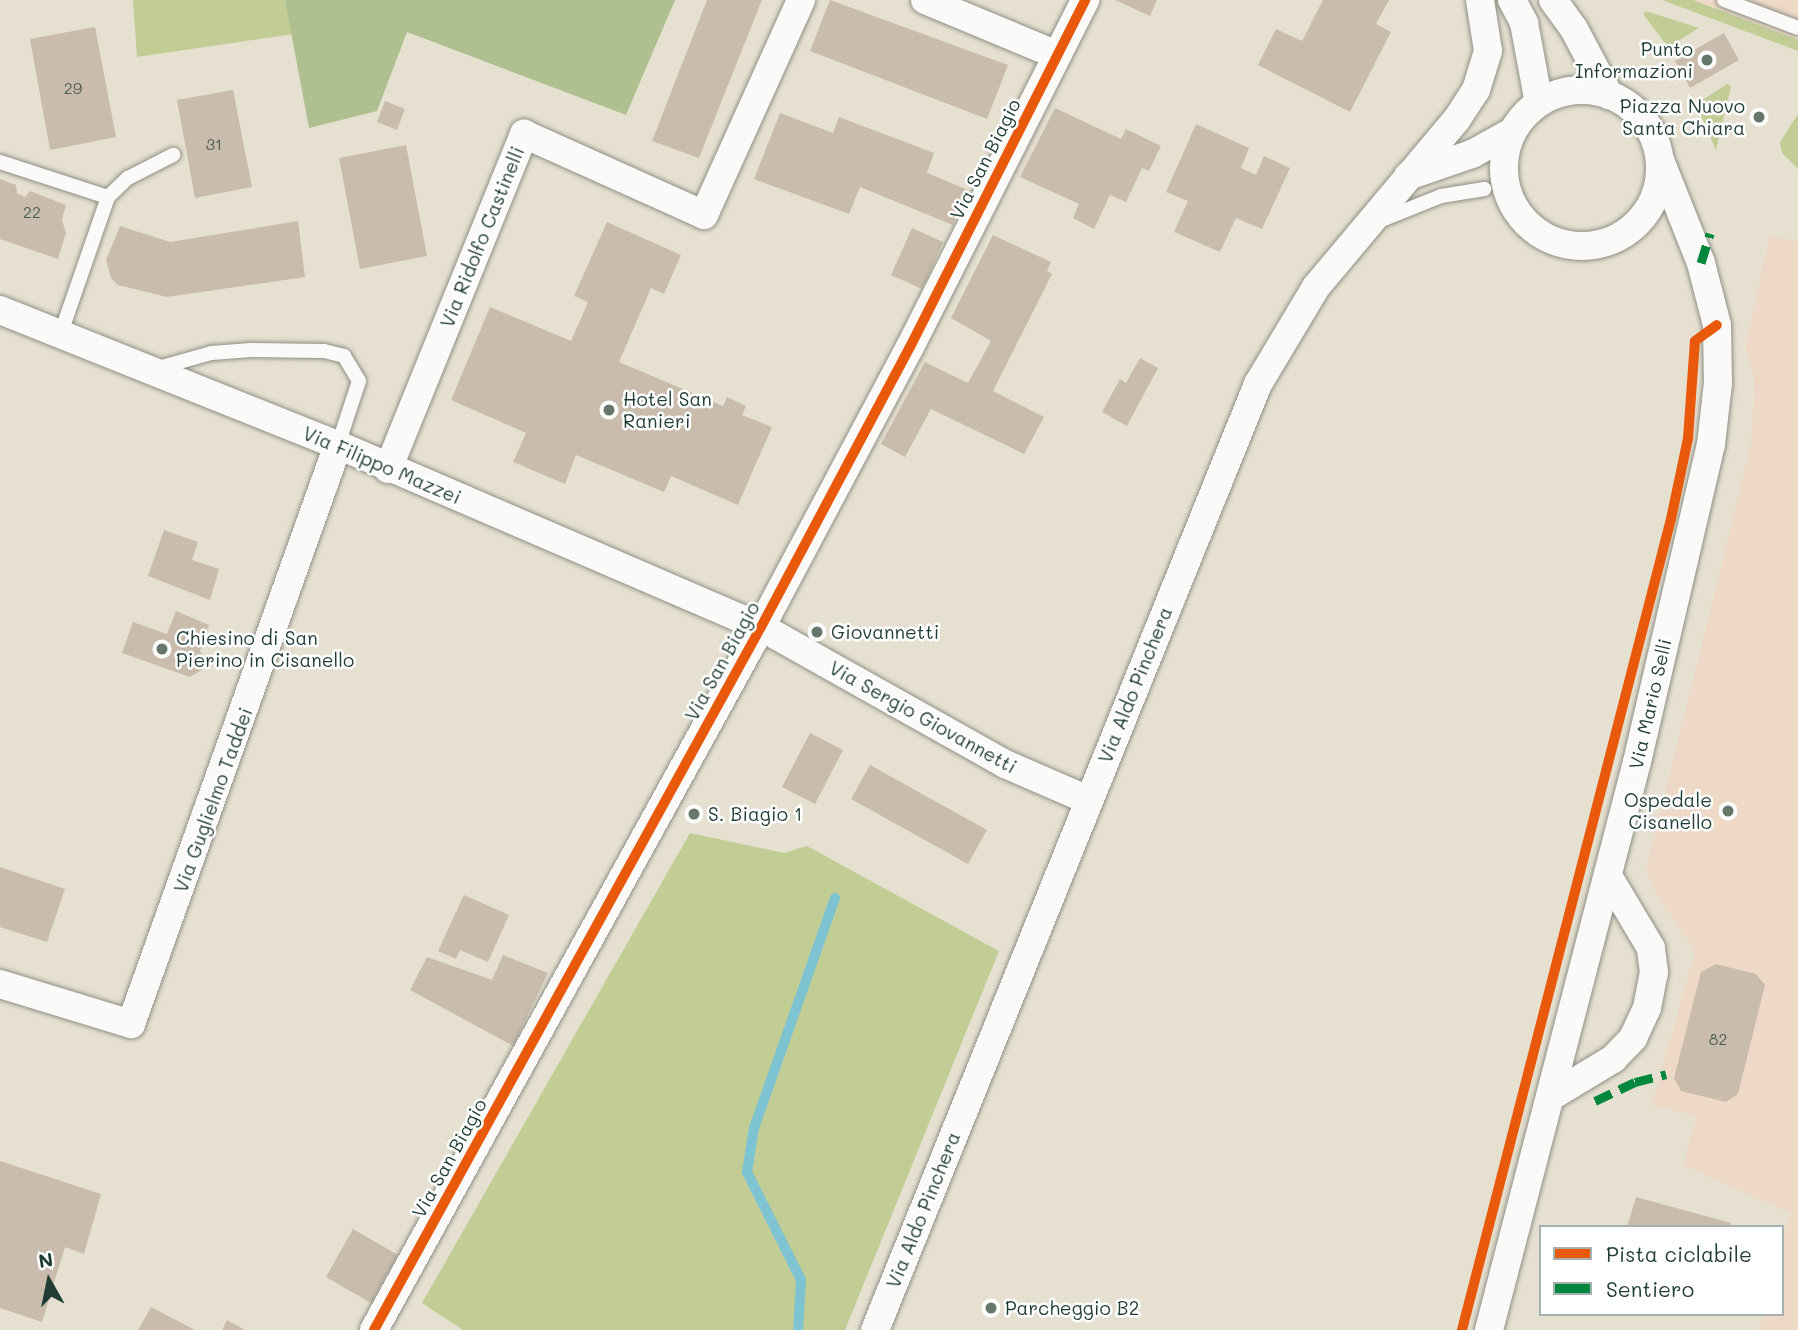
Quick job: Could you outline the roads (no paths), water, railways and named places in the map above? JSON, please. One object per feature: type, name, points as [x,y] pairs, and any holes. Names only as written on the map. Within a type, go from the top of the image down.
[{"type":"street","name":"Via Ridolfo Castinelli","points":[[388,469],[524,134],[704,215],[801,0]]},
{"type":"street","points":[[925,0],[1057,55]]},
{"type":"street","name":"Via San Biagio","points":[[374,1330],[761,627],[1085,0]]},
{"type":"street","points":[[1408,176],[1457,119],[1481,78],[1488,51],[1480,0]]},
{"type":"street","points":[[1512,0],[1527,36],[1539,103]]},
{"type":"street","points":[[1553,0],[1589,54],[1609,95]]},
{"type":"street","points":[[1570,91],[1609,95],[1639,114],[1653,135],[1660,160],[1658,186],[1638,222],[1614,239],[1570,245],[1531,227],[1512,204],[1503,175],[1513,132],[1539,103],[1570,91]]},
{"type":"street","name":"Via Aldo Pinchera","points":[[875,1330],[1258,384],[1300,311],[1361,228],[1408,176],[1472,154],[1513,132]]},
{"type":"street","name":"Via Mario Selli","points":[[1489,1330],[1608,876],[1704,477],[1717,398],[1719,355],[1711,300],[1660,160]]},
{"type":"street","name":"Via Filippo Mazzei","points":[[0,310],[338,445],[388,469],[761,627]]},
{"type":"street","name":"Via Guglielmo Taddei","points":[[0,984],[131,1024],[198,848],[338,445]]},
{"type":"street","name":"Via Sergio Giovannetti","points":[[761,627],[1005,764],[1088,800]]},
{"type":"street","points":[[1550,1097],[1613,1059],[1633,1038],[1647,1008],[1654,973],[1651,948],[1608,876]]},
{"type":"lane","points":[[1724,0],[1798,28]]},
{"type":"lane","points":[[61,333],[108,197],[128,178],[173,155]]},
{"type":"lane","points":[[0,162],[108,197]]},
{"type":"lane","points":[[1361,228],[1441,196],[1484,189]]},
{"type":"lane","points":[[153,369],[211,353],[251,350],[324,351],[344,356],[359,381],[338,445]]},
{"type":"waterway","points":[[798,1330],[801,1280],[747,1172],[754,1128],[835,898]]},
{"type":"place","name":"Punto Informazioni","points":[[1707,60]]},
{"type":"place","name":"Piazza Nuovo Santa Chiara","points":[[1759,117]]},
{"type":"place","name":"Hotel San Ranieri","points":[[609,410]]},
{"type":"place","name":"Giovannetti","points":[[817,632]]},
{"type":"place","name":"Chiesino di San Pierino in Cisanello","points":[[162,649]]},
{"type":"place","name":"Ospedale Cisanello","points":[[1728,811]]},
{"type":"place","name":"S. Biagio 1","points":[[694,814]]},
{"type":"place","name":"Parcheggio B2","points":[[991,1308]]}]
